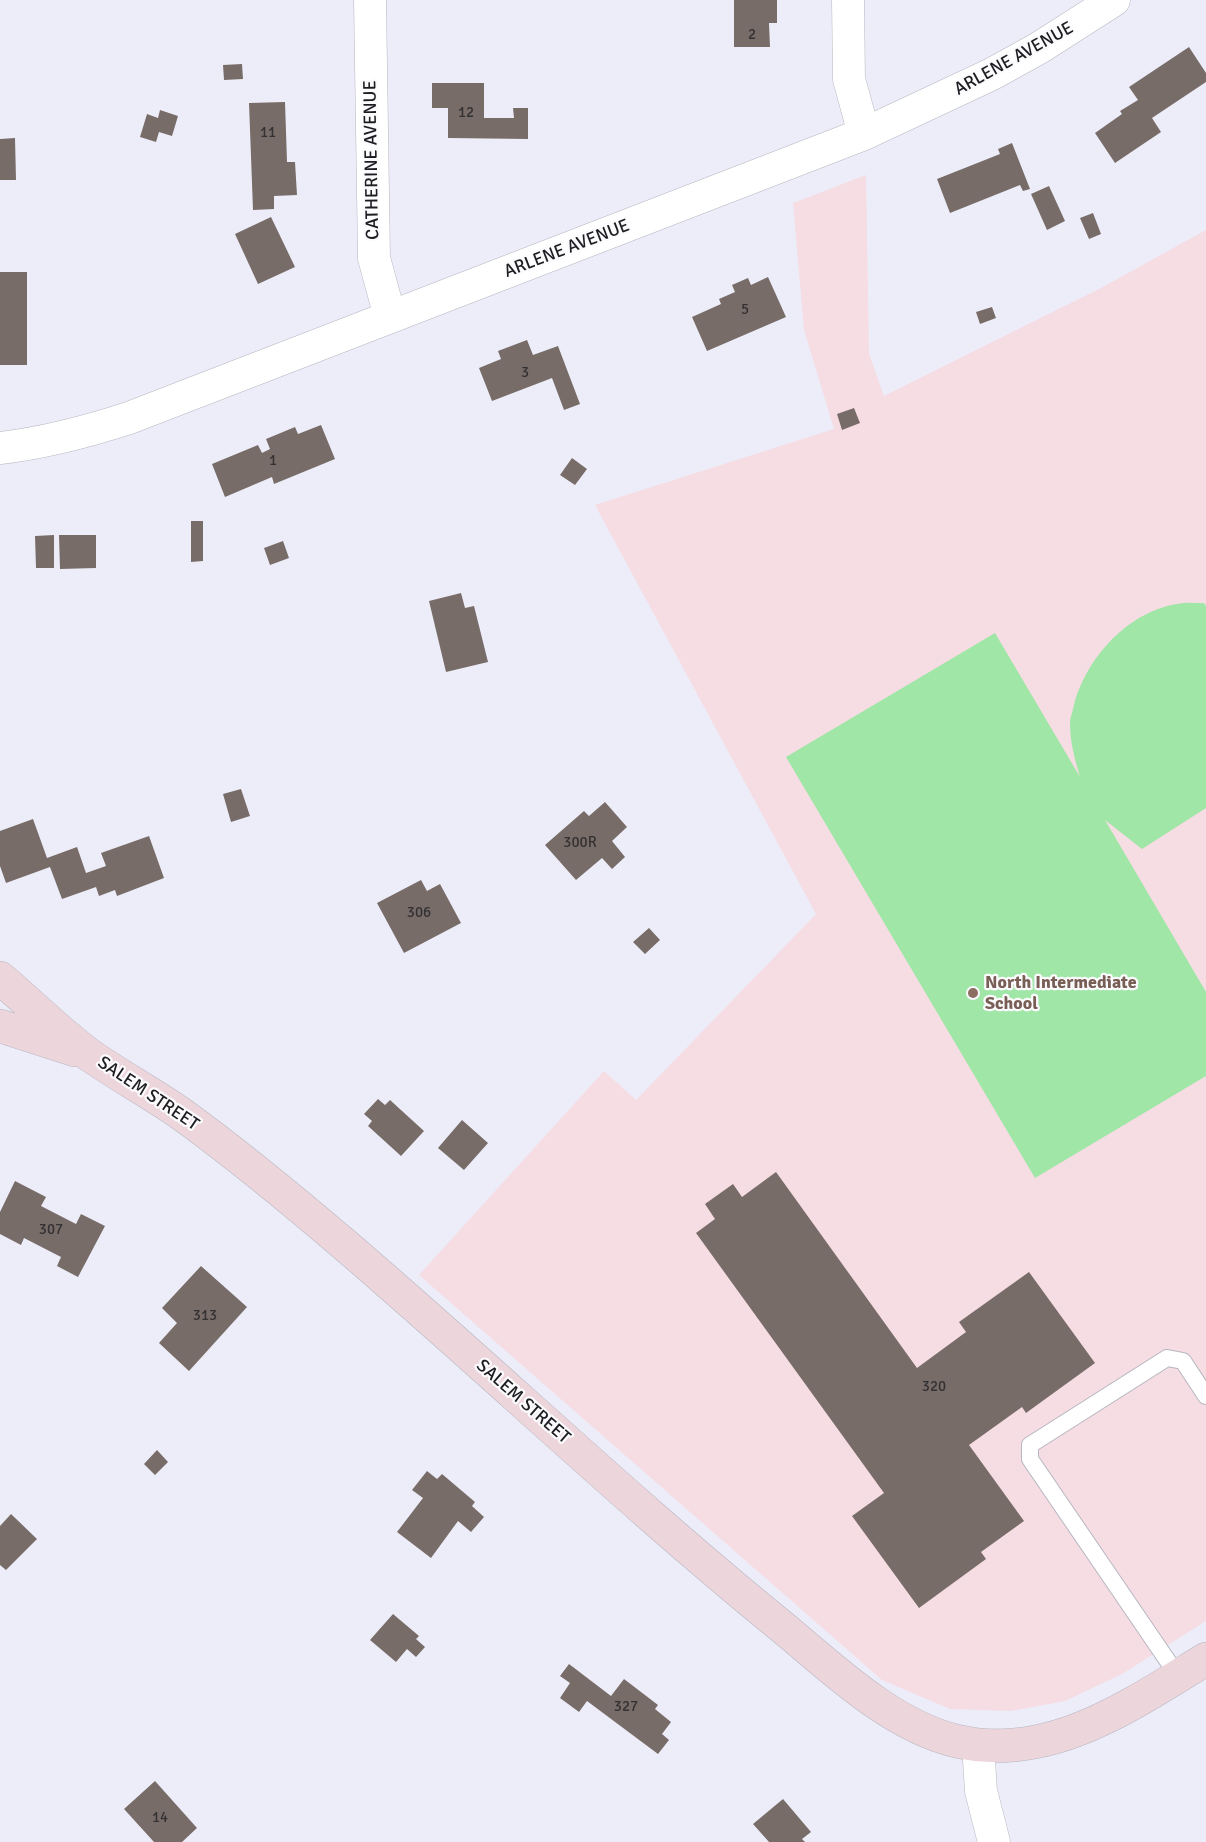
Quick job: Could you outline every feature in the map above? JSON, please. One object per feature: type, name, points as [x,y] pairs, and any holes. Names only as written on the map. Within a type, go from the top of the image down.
[{"type":"street","name":"CATHERINE AVENUE","points":[[370,0],[374,258],[390,317]]},
{"type":"street","points":[[848,0],[849,79],[864,134]]},
{"type":"street","name":"ARLENE AVENUE","points":[[0,448],[46,441],[97,429],[129,418],[864,134],[992,74],[1039,48],[1114,0]]},
{"type":"street","name":"SALEM STREET","points":[[0,978],[91,1056],[180,1113],[232,1152],[344,1244],[712,1569],[868,1696],[919,1729],[978,1745],[1028,1743],[1075,1731],[1106,1718],[1206,1659]]},
{"type":"street","points":[[0,1026],[91,1056]]},
{"type":"street","points":[[978,1745],[981,1791],[994,1842]]},
{"type":"lane","points":[[1178,1676],[1030,1459],[1030,1445],[1167,1358],[1183,1361],[1206,1396]]},
{"type":"shaded area","name":"North Intermediate School","points":[[866,175],[869,354],[884,396],[1101,288],[1206,230],[1206,1621],[1122,1674],[1065,1701],[1011,1711],[950,1709],[882,1680],[419,1275],[604,1071],[636,1100],[816,914],[595,505],[834,429],[804,330],[793,203]]},
{"type":"green space","points":[[1204,603],[1206,606],[1206,808],[1142,849],[1105,820],[1206,992],[1206,1076],[1035,1178],[786,757],[995,633],[1080,777],[1072,744],[1070,721],[1080,688],[1099,655],[1111,640],[1142,617],[1177,604]]},
{"type":"building","points":[[734,0],[777,0],[777,23],[769,23],[770,47],[734,47]]},
{"type":"building","points":[[1189,47],[1206,73],[1206,82],[1152,118],[1161,132],[1115,163],[1095,133],[1122,114],[1120,111],[1138,100],[1129,87]]},
{"type":"building","points":[[242,64],[243,79],[224,80],[223,65]]},
{"type":"building","points":[[432,83],[484,83],[484,118],[514,118],[513,108],[528,108],[528,139],[448,138],[448,108],[432,108]]},
{"type":"building","points":[[285,102],[287,162],[295,162],[297,195],[274,196],[274,209],[253,210],[249,103]]},
{"type":"building","points":[[160,110],[178,116],[172,136],[159,132],[156,142],[140,137],[147,114],[158,118]]},
{"type":"building","points":[[15,138],[16,180],[0,180],[0,139]]},
{"type":"building","points":[[1012,143],[1030,189],[1023,191],[1020,185],[950,213],[937,179],[1000,154],[998,149]]},
{"type":"building","points":[[1049,186],[1065,221],[1047,230],[1031,194]]},
{"type":"building","points":[[1093,213],[1101,234],[1089,239],[1080,218]]},
{"type":"building","points":[[271,217],[295,267],[258,284],[235,234]]},
{"type":"building","points":[[0,272],[27,272],[27,365],[0,365]]},
{"type":"building","points":[[768,277],[786,317],[707,351],[692,317],[721,304],[719,299],[735,292],[732,285],[748,278],[751,285]]},
{"type":"building","points":[[992,307],[996,318],[980,324],[976,312]]},
{"type":"building","points":[[527,340],[533,355],[558,346],[580,404],[564,410],[552,378],[492,401],[479,368],[501,359],[498,351]]},
{"type":"building","points":[[854,408],[860,423],[842,430],[837,414]]},
{"type":"building","points":[[321,425],[335,459],[274,484],[272,477],[225,497],[212,464],[258,445],[262,453],[270,449],[266,439],[295,427],[298,434]]},
{"type":"building","points":[[572,458],[587,469],[575,485],[560,475]]},
{"type":"building","points":[[191,521],[203,521],[203,561],[191,562]]},
{"type":"building","points":[[54,535],[54,568],[36,568],[35,536]]},
{"type":"building","points":[[59,535],[96,535],[96,568],[60,569]]},
{"type":"building","points":[[283,541],[289,558],[270,565],[264,548]]},
{"type":"building","points":[[461,593],[465,608],[474,606],[488,662],[446,672],[429,601]]},
{"type":"building","points":[[241,789],[250,816],[231,822],[223,794]]},
{"type":"building","points":[[605,802],[627,827],[612,841],[625,857],[612,869],[602,858],[576,880],[545,845],[584,811],[589,816]]},
{"type":"building","points":[[33,819],[47,858],[77,847],[86,873],[106,866],[101,853],[149,836],[164,878],[117,896],[115,890],[99,896],[96,887],[62,899],[50,867],[6,883],[0,866],[0,831]]},
{"type":"building","points":[[421,880],[427,891],[440,884],[461,923],[404,953],[377,903]]},
{"type":"building","points":[[649,928],[660,940],[645,954],[633,942]]},
{"type":"building","points":[[378,1099],[385,1105],[390,1100],[424,1131],[401,1156],[368,1126],[372,1121],[364,1114]]},
{"type":"building","points":[[462,1120],[488,1143],[464,1170],[438,1148]]},
{"type":"building","points":[[776,1172],[917,1368],[966,1332],[959,1322],[1029,1272],[1095,1363],[1026,1413],[1022,1407],[969,1445],[1024,1521],[981,1552],[986,1559],[919,1608],[852,1516],[884,1493],[696,1233],[715,1219],[705,1204],[733,1184],[742,1197]]},
{"type":"building","points":[[15,1181],[46,1197],[41,1206],[76,1224],[81,1214],[105,1226],[78,1277],[57,1266],[61,1257],[24,1238],[21,1245],[0,1234],[0,1212]]},
{"type":"building","points":[[201,1266],[247,1307],[189,1371],[159,1343],[177,1323],[162,1308]]},
{"type":"building","points":[[157,1450],[168,1462],[155,1475],[144,1464]]},
{"type":"building","points":[[427,1471],[437,1479],[442,1474],[475,1502],[472,1506],[484,1517],[471,1532],[458,1521],[431,1558],[397,1532],[423,1498],[412,1490]]},
{"type":"building","points":[[11,1514],[37,1539],[6,1570],[0,1565],[0,1526]]},
{"type":"building","points":[[393,1614],[419,1636],[416,1639],[425,1647],[416,1657],[407,1649],[396,1662],[370,1640]]},
{"type":"building","points":[[569,1664],[611,1696],[624,1679],[658,1705],[655,1709],[671,1722],[662,1734],[669,1740],[658,1754],[587,1701],[579,1712],[560,1698],[570,1683],[560,1676]]},
{"type":"building","points":[[155,1781],[197,1828],[182,1842],[154,1842],[124,1809]]},
{"type":"building","points":[[783,1799],[811,1832],[802,1839],[805,1842],[769,1842],[753,1824]]},
{"type":"place","name":"North Intermediate School","points":[[973,993]]}]
